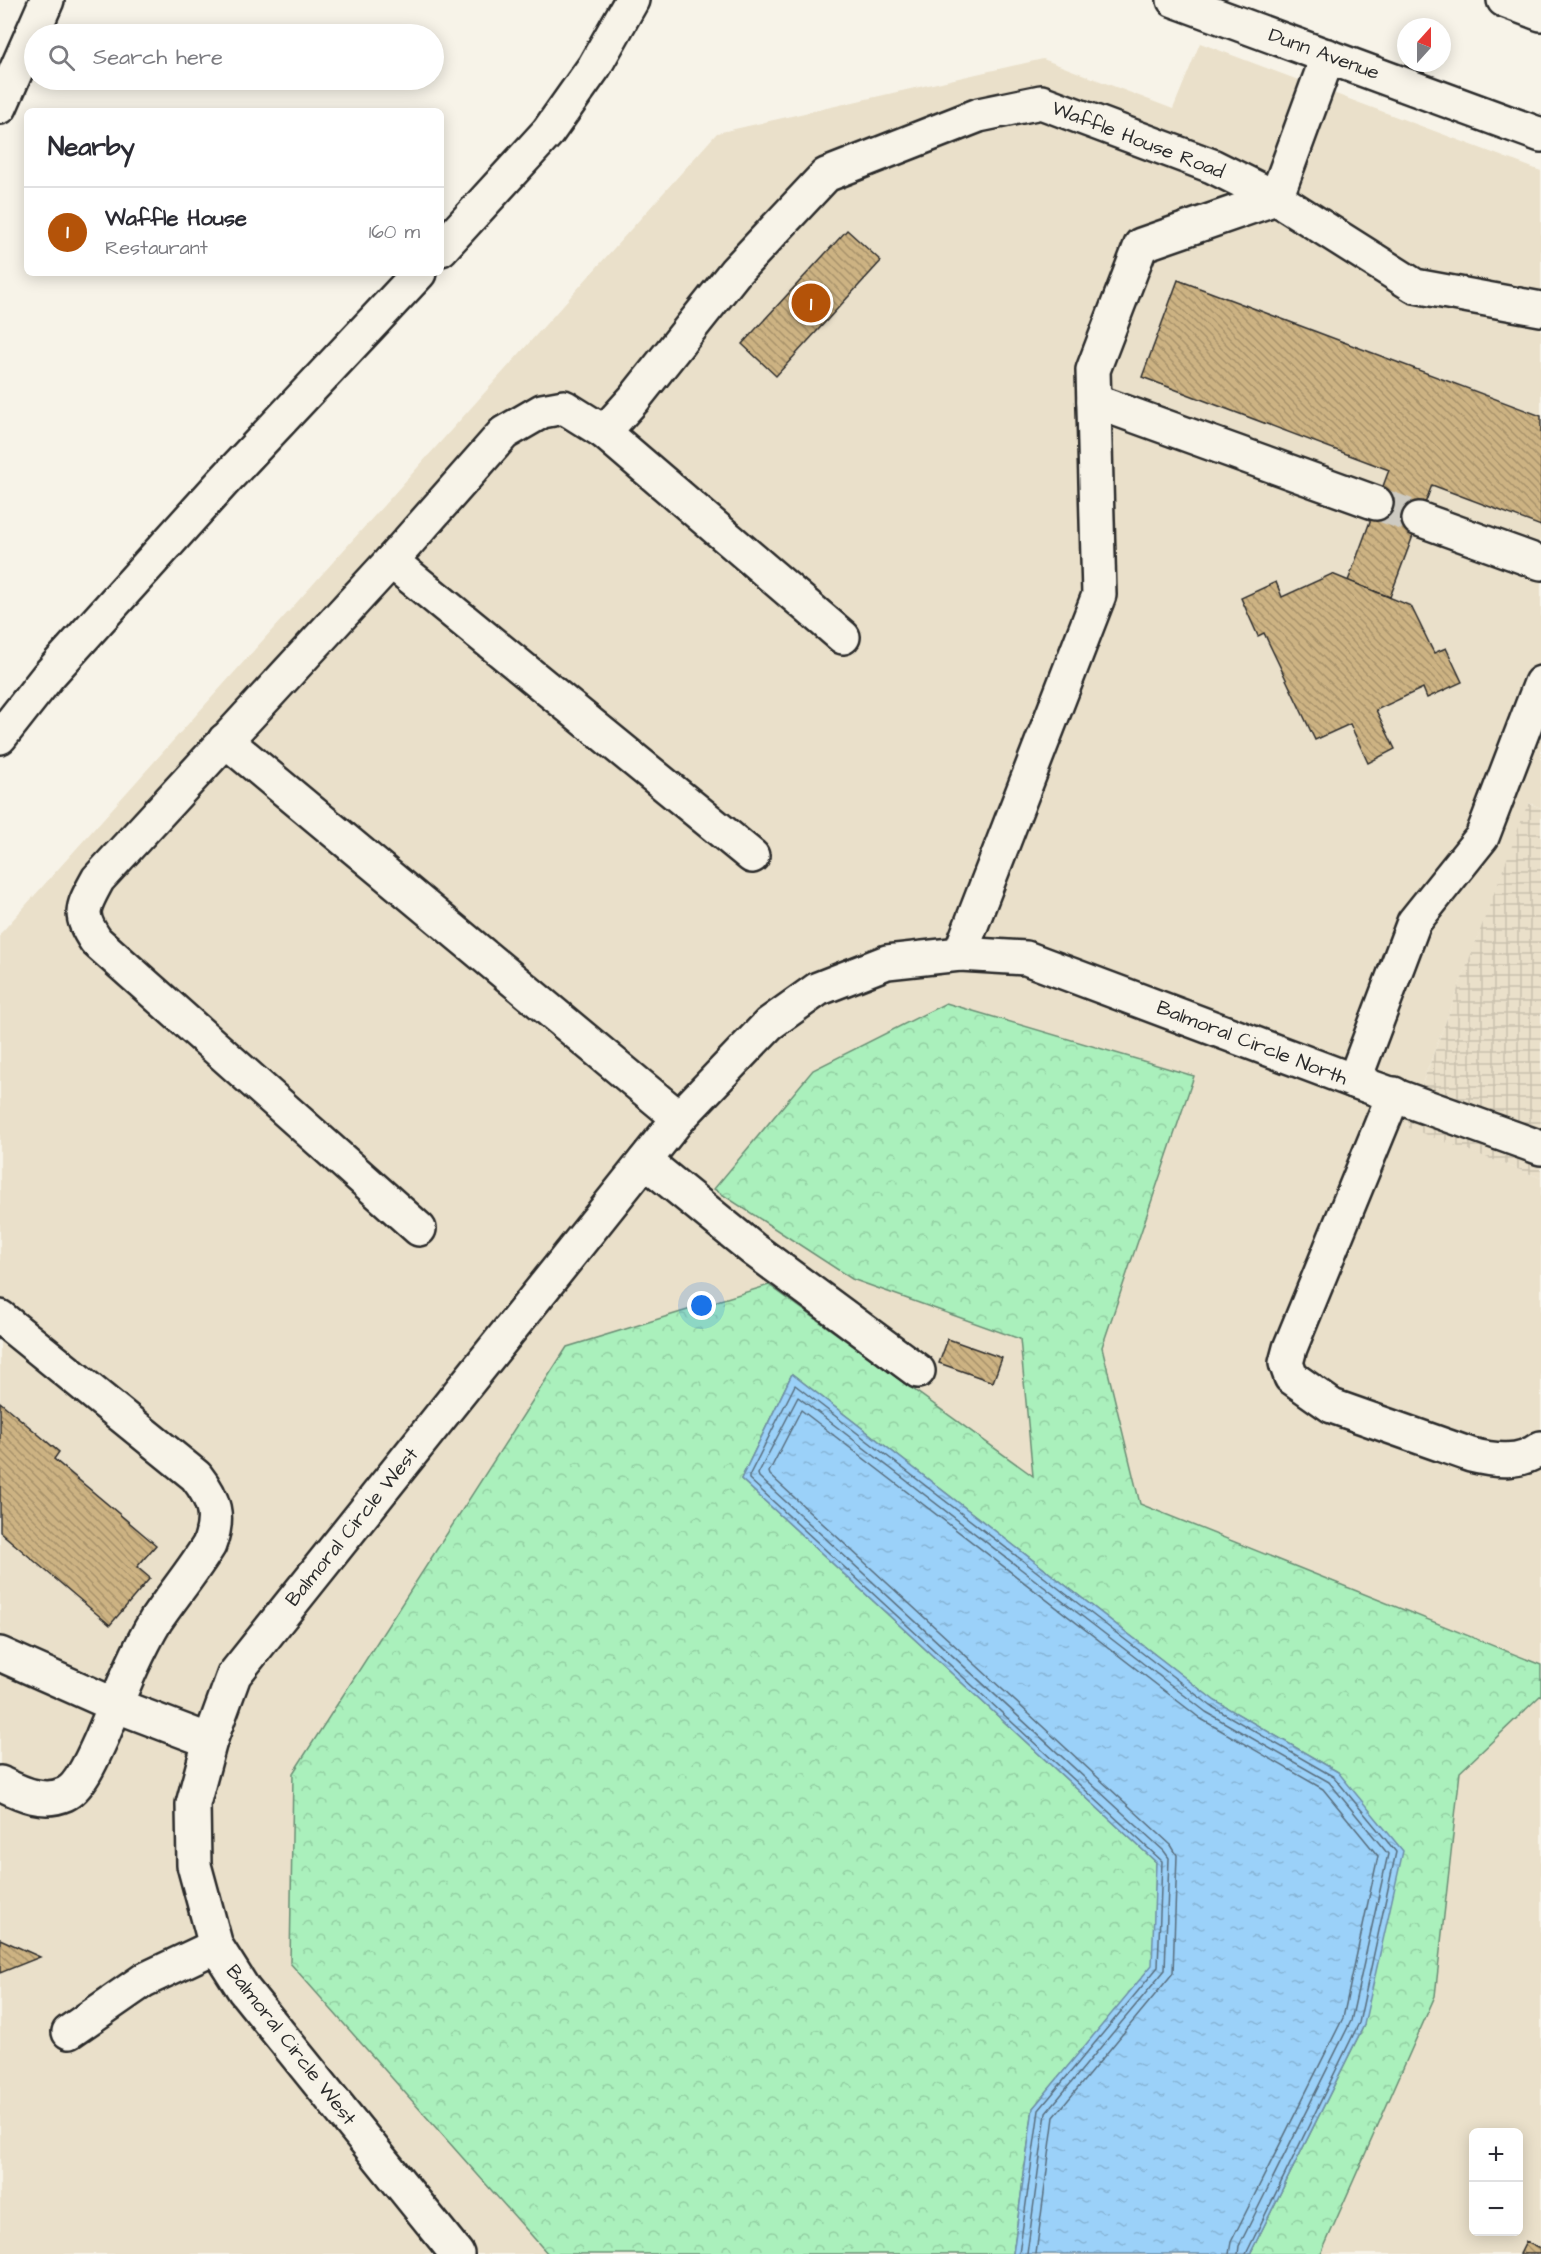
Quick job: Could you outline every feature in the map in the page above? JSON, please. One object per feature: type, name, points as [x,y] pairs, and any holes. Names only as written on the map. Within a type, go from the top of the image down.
[{"type":"main road","points":[[37,24],[47,0]]},
{"type":"main road","points":[[444,246],[548,132],[594,67],[632,0]]},
{"type":"main road","name":"Dunn Avenue","points":[[1174,0],[1541,135]]},
{"type":"main road","points":[[1504,0],[1541,14]]},
{"type":"main road","points":[[0,108],[24,53]]},
{"type":"main road","points":[[960,954],[1099,595],[1093,370],[1141,245],[1276,198],[1328,56]]},
{"type":"main road","name":"Waffle House Road","points":[[604,432],[634,399],[735,272],[825,175],[979,115],[1041,102],[1212,166],[1276,198],[1415,286],[1541,309]]},
{"type":"main road","points":[[0,737],[48,676],[223,482],[415,276]]},
{"type":"main road","points":[[1094,401],[1376,503]]},
{"type":"main road","points":[[419,1229],[96,941],[84,923],[85,902],[98,879],[391,561],[504,434],[542,411],[564,407],[604,432],[843,637]]},
{"type":"main road","points":[[1419,519],[1541,563]]},
{"type":"main road","points":[[391,561],[752,856]]},
{"type":"main road","points":[[1354,1081],[1414,922],[1482,837],[1541,683]]},
{"type":"main road","points":[[225,740],[679,1118]]},
{"type":"main road","name":"Balmoral Circle North","points":[[960,954],[1026,958],[1354,1081],[1541,1148]]},
{"type":"main road","name":"Balmoral Circle West","points":[[457,2254],[244,1990],[216,1946],[194,1865],[193,1804],[210,1741],[234,1675],[679,1118],[769,1024],[818,989],[887,962],[960,954]]},
{"type":"main road","points":[[1394,1094],[1290,1348],[1286,1363],[1291,1377],[1332,1406],[1471,1455],[1494,1460],[1517,1459],[1541,1448]]},
{"type":"main road","points":[[645,1161],[753,1250],[918,1371]]},
{"type":"main road","points":[[0,1317],[196,1476],[210,1493],[215,1513],[214,1532],[209,1545],[157,1620],[134,1661],[93,1758],[81,1778],[68,1793],[46,1799],[24,1794],[0,1783]]},
{"type":"main road","points":[[0,1630],[63,1682]]},
{"type":"main road","points":[[0,1654],[116,1705],[210,1741]]},
{"type":"main road","points":[[69,2032],[144,1980],[216,1946]]},
{"type":"shaded area","points":[[1200,43],[1541,171],[1541,808],[1529,803],[1406,1126],[1541,1178],[1541,1665],[1140,1504],[1102,1347],[1194,1077],[852,1279],[1020,1339],[1033,1477],[769,1285],[291,1963],[548,2254],[0,2254],[0,934],[717,133],[1043,59],[1173,109]]},
{"type":"shaded area","points":[[1528,803],[1541,808],[1541,1178],[1406,1127]]},
{"type":"shaded area","points":[[1541,1695],[1541,2254],[1321,2254],[1435,1996],[1460,1772]]},
{"type":"green space","points":[[946,1003],[1194,1076],[1102,1347],[1140,1504],[1541,1665],[1541,1695],[1460,1772],[1435,1996],[1321,2254],[1250,2254],[1364,2025],[1338,1772],[1215,1701],[792,1374],[741,1479],[1156,1862],[1153,1965],[1033,2108],[1013,2254],[548,2254],[290,1963],[293,1773],[567,1347],[769,1285],[1033,1476],[1020,1339],[852,1279],[714,1189],[813,1070]]},
{"type":"water","points":[[792,1374],[1215,1701],[1338,1772],[1403,1851],[1364,2025],[1250,2254],[1013,2254],[1033,2108],[1152,1965],[1156,1862],[741,1479]]},
{"type":"building","points":[[847,230],[881,261],[776,376],[742,344]]},
{"type":"building","points":[[1178,280],[1541,416],[1541,526],[1432,485],[1390,597],[1348,581],[1389,470],[1142,377]]},
{"type":"building","points":[[1332,574],[1411,606],[1434,653],[1446,648],[1462,682],[1427,698],[1423,688],[1376,710],[1395,749],[1368,763],[1350,724],[1315,740],[1264,633],[1258,636],[1241,598],[1276,582],[1282,597]]},
{"type":"building","points":[[948,1339],[1002,1358],[993,1382],[939,1363]]},
{"type":"building","points":[[0,1402],[59,1452],[54,1459],[156,1545],[137,1567],[150,1578],[110,1625],[0,1532]]},
{"type":"building","points":[[0,1939],[40,1957],[0,1973]]},
{"type":"building","points":[[1526,2242],[1541,2249],[1541,2254],[1520,2254]]},
{"type":"tunnel","points":[[1376,503],[1419,519]]},
{"type":"place","name":"Waffle House","points":[[811,303]]}]
